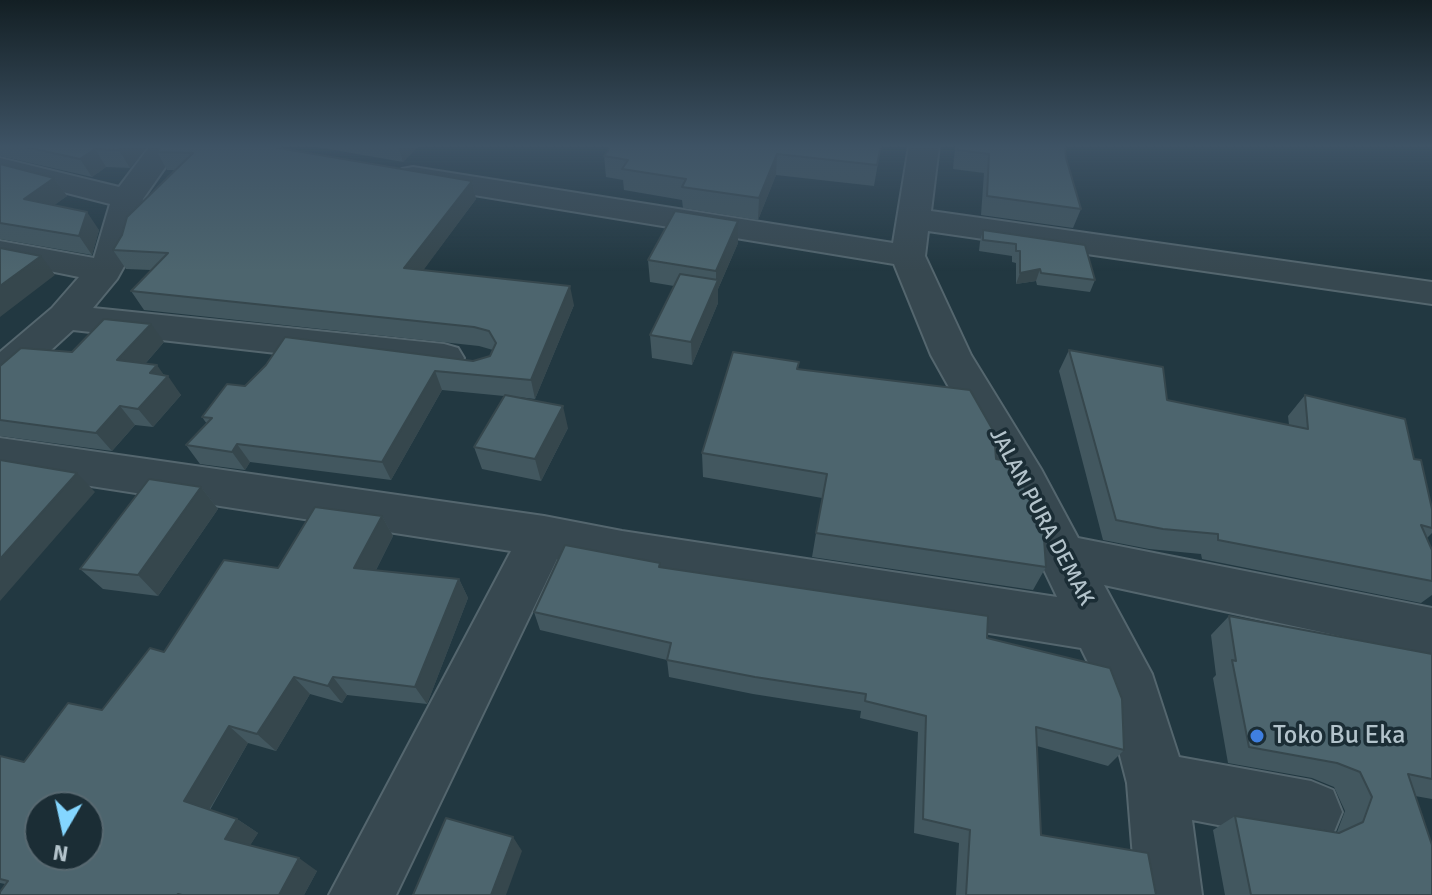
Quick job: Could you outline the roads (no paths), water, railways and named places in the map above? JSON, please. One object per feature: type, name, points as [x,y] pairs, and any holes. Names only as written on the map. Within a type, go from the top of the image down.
[{"type":"street","points":[[82,188],[127,199]]},
{"type":"street","points":[[0,374],[65,317],[104,271],[115,252],[127,199],[135,188]]},
{"type":"street","points":[[519,188],[911,237],[1432,293]]},
{"type":"street","points":[[911,237],[918,188]]},
{"type":"street","name":"JALAN PURA DEMAK","points":[[911,237],[951,355],[1025,482],[1132,693],[1157,783],[1169,895]]},
{"type":"street","points":[[0,251],[104,271]]},
{"type":"street","points":[[65,317],[370,348],[479,363]]},
{"type":"street","points":[[0,455],[544,536],[622,552],[1101,627]]},
{"type":"street","points":[[362,895],[544,536]]},
{"type":"street","points":[[1064,556],[1432,632]]},
{"type":"street","points":[[1157,783],[1311,812]]},
{"type":"place","name":"Toko Bu Eka","points":[[1257,736]]}]
